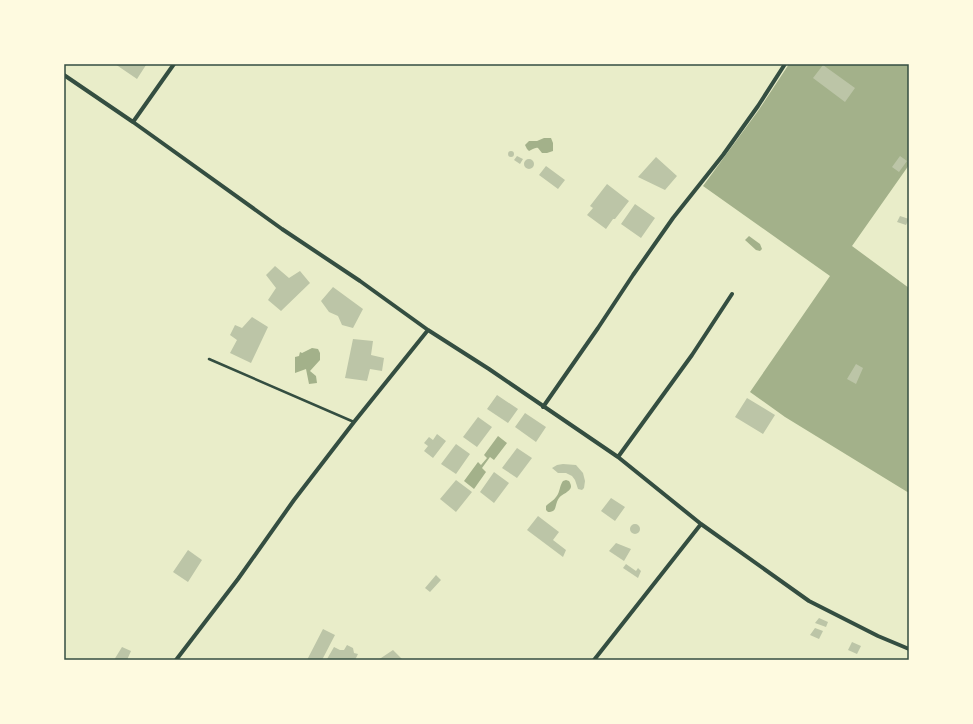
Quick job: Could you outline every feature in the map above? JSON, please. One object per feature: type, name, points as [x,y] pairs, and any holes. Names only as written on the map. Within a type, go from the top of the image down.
[{"type":"street","points":[[133,122],[174,64]]},
{"type":"street","points":[[543,407],[673,218],[723,156],[758,106],[784,64]]},
{"type":"street","points":[[64,75],[428,330],[489,369],[618,457],[701,524],[809,601],[878,636],[909,649]]},
{"type":"street","points":[[618,457],[692,355],[732,294]]},
{"type":"street","points":[[176,660],[238,579],[294,500],[428,330]]},
{"type":"street","points":[[594,660],[701,524]]},
{"type":"lane","points":[[209,359],[354,422]]},
{"type":"shaded area","points":[[789,64],[909,64],[909,165],[852,246],[909,288],[909,493],[785,417],[750,392],[830,276],[703,186],[758,111]]},
{"type":"shaded area","points":[[544,138],[551,138],[553,143],[553,151],[542,153],[538,148],[535,148],[529,151],[525,145],[529,141],[537,141]]},
{"type":"shaded area","points":[[749,236],[760,244],[762,249],[760,251],[756,250],[745,240]]},
{"type":"shaded area","points":[[312,348],[318,349],[320,353],[320,360],[310,371],[316,376],[317,383],[309,384],[306,369],[295,373],[295,357],[299,356],[300,352],[302,353]]},
{"type":"shaded area","points":[[498,436],[507,443],[494,460],[490,457],[482,468],[486,472],[474,489],[464,481],[478,462],[481,465],[487,458],[484,455]]},
{"type":"shaded area","points":[[566,480],[570,483],[570,489],[559,498],[555,509],[548,512],[546,510],[546,506],[557,496],[563,481]]},
{"type":"building","points":[[115,64],[144,64],[146,65],[137,79]]},
{"type":"building","points":[[823,65],[855,88],[845,102],[813,78]]},
{"type":"building","points":[[511,151],[514,154],[511,157],[508,154]]},
{"type":"building","points":[[517,156],[523,159],[520,164],[514,160]]},
{"type":"building","points":[[900,156],[907,161],[899,172],[892,167]]},
{"type":"building","points":[[656,157],[677,176],[665,190],[638,177]]},
{"type":"building","points":[[527,159],[531,159],[533,160],[533,168],[527,169],[524,166],[524,162]]},
{"type":"building","points":[[546,166],[565,180],[558,189],[539,175]]},
{"type":"building","points":[[607,184],[629,201],[606,229],[587,215],[593,208],[590,206]]},
{"type":"building","points":[[635,204],[655,218],[641,238],[621,224]]},
{"type":"building","points":[[900,216],[909,219],[906,225],[897,222]]},
{"type":"building","points":[[275,266],[289,278],[300,271],[310,283],[281,311],[268,300],[276,288],[266,275]]},
{"type":"building","points":[[333,287],[363,309],[353,328],[342,325],[338,316],[329,312],[321,301]]},
{"type":"building","points":[[252,317],[268,327],[251,363],[230,353],[237,340],[230,335],[235,325],[242,328]]},
{"type":"building","points":[[353,339],[373,341],[371,355],[384,358],[382,371],[370,369],[367,381],[345,378]]},
{"type":"building","points":[[856,364],[863,368],[856,384],[847,379]]},
{"type":"building","points":[[497,395],[518,409],[508,423],[487,409]]},
{"type":"building","points":[[747,398],[775,415],[763,434],[735,417]]},
{"type":"building","points":[[525,413],[546,427],[536,442],[515,427]]},
{"type":"building","points":[[478,417],[492,427],[477,447],[463,437]]},
{"type":"building","points":[[437,434],[446,441],[433,458],[424,451],[428,446],[424,443],[429,437],[433,440]]},
{"type":"building","points":[[456,444],[470,454],[456,474],[441,464]]},
{"type":"building","points":[[517,448],[532,458],[517,478],[502,468]]},
{"type":"building","points":[[563,464],[576,465],[583,473],[585,481],[584,488],[582,490],[578,489],[572,476],[566,473],[558,473],[552,468]]},
{"type":"building","points":[[494,472],[509,483],[494,503],[480,492]]},
{"type":"building","points":[[456,480],[472,492],[456,512],[440,499]]},
{"type":"building","points":[[611,498],[625,507],[615,521],[601,511]]},
{"type":"building","points":[[538,516],[559,532],[553,540],[566,550],[563,557],[527,530]]},
{"type":"building","points":[[633,524],[637,524],[639,525],[639,533],[633,534],[630,531],[630,527]]},
{"type":"building","points":[[616,543],[631,549],[624,561],[609,551]]},
{"type":"building","points":[[188,550],[202,560],[188,582],[173,572]]},
{"type":"building","points":[[626,564],[636,571],[638,568],[641,571],[638,578],[623,568]]},
{"type":"building","points":[[436,575],[441,580],[430,592],[425,588]]},
{"type":"building","points":[[819,618],[828,622],[826,627],[815,623]]},
{"type":"building","points":[[815,628],[823,631],[819,639],[810,635]]},
{"type":"building","points":[[323,629],[335,635],[322,660],[307,660]]},
{"type":"building","points":[[852,642],[861,646],[857,654],[848,650]]},
{"type":"building","points":[[347,645],[353,648],[354,653],[358,654],[355,660],[327,659],[334,647],[344,650]]},
{"type":"building","points":[[122,647],[131,651],[127,660],[114,660]]},
{"type":"building","points":[[393,650],[403,660],[378,660]]}]
